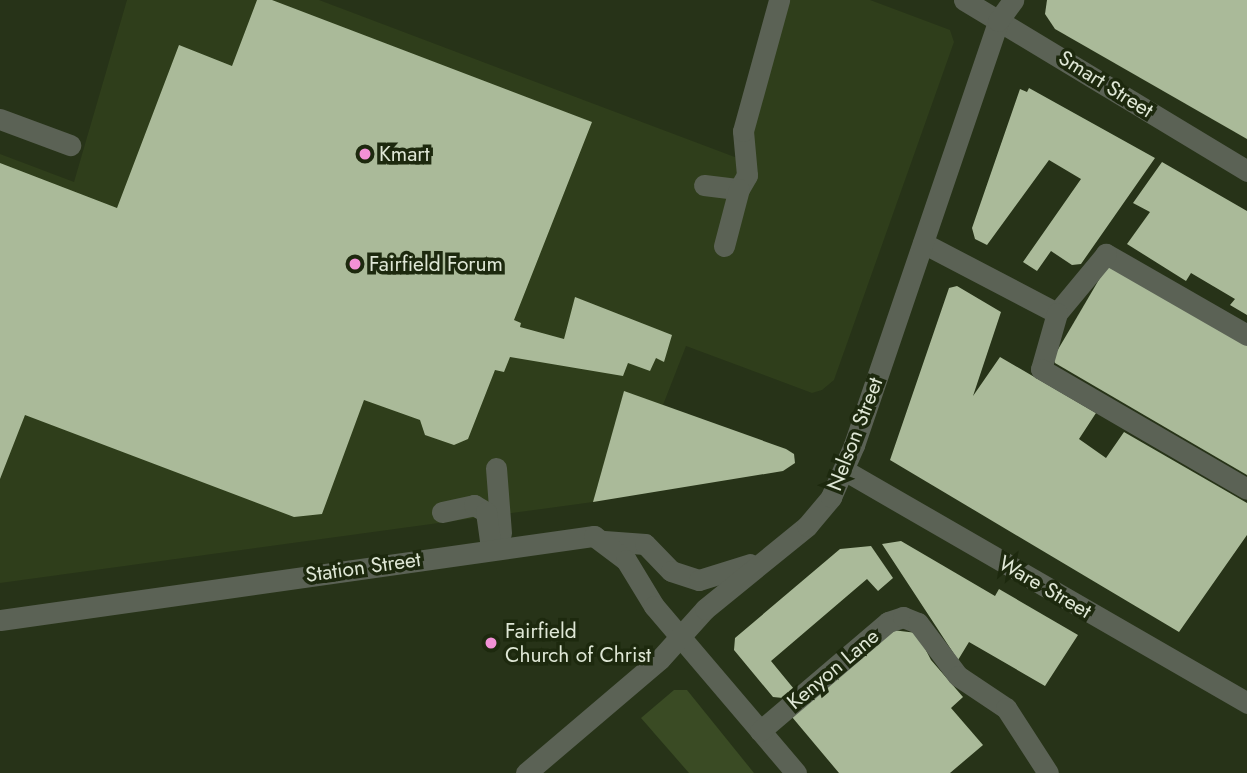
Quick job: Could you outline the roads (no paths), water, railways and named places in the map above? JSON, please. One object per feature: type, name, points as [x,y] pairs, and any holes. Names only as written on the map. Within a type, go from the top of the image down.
[{"type":"street","points":[[724,246],[749,162],[743,131],[779,0]]},
{"type":"street","name":"Smart Street","points":[[964,0],[1247,171]]},
{"type":"street","name":"Nelson Street","points":[[998,0],[998,22]]},
{"type":"street","name":"Nelson Street","points":[[526,773],[679,637],[705,609],[823,509],[844,470],[998,22],[1013,0]]},
{"type":"street","points":[[0,119],[70,145]]},
{"type":"street","points":[[704,185],[739,189]]},
{"type":"street","points":[[923,243],[1057,313]]},
{"type":"street","points":[[1247,335],[1106,254],[1057,313],[1041,369],[1247,489]]},
{"type":"street","name":"Ware Street","points":[[844,470],[1247,703]]},
{"type":"street","points":[[496,471],[497,547]]},
{"type":"street","points":[[442,512],[474,505],[486,512],[497,547]]},
{"type":"street","name":"Station Street","points":[[0,620],[582,535],[604,541],[645,544],[670,571],[699,580],[766,558]]},
{"type":"street","points":[[604,541],[626,560],[679,637],[796,773]]},
{"type":"street","name":"Kenyon Lane","points":[[760,732],[888,622],[903,617],[918,623],[958,676],[1006,708],[1048,773]]},
{"type":"place","name":"Kmart","points":[[365,154]]},
{"type":"place","name":"Fairfield Forum","points":[[355,264]]},
{"type":"place","name":"Fairfield Church of Christ","points":[[491,643]]}]
